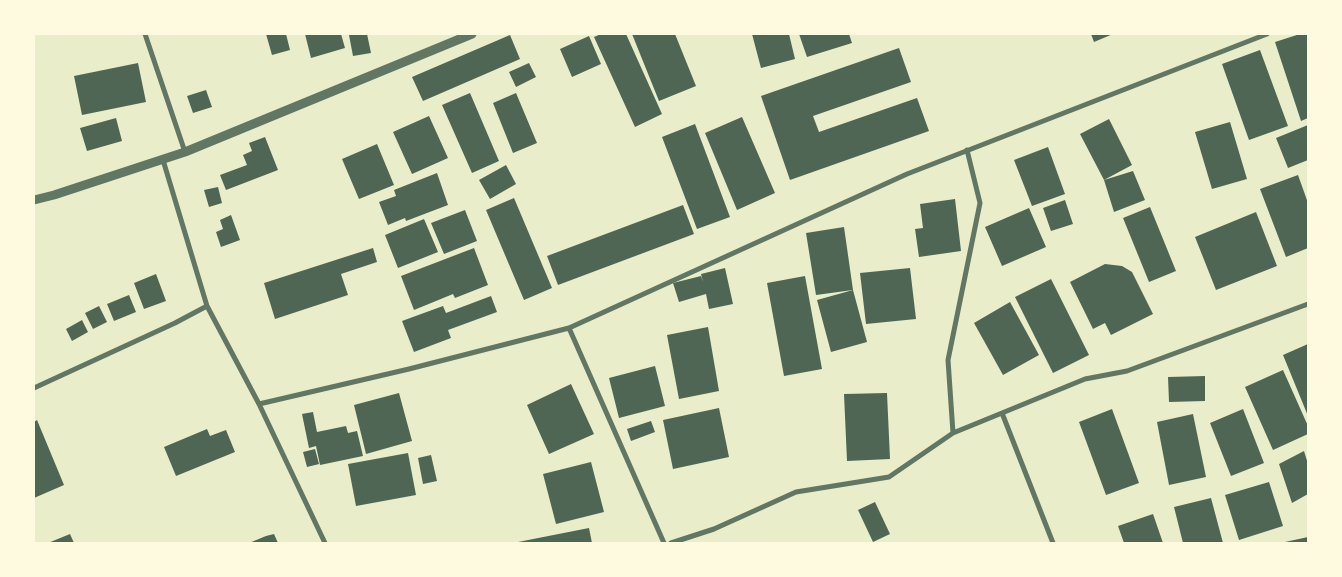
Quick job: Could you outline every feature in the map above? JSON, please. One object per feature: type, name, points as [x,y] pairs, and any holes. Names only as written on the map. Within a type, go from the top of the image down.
[{"type":"street","points":[[145,34],[185,152]]},
{"type":"street","points":[[34,200],[54,196],[185,152],[472,34]]},
{"type":"street","points":[[258,404],[409,369],[569,328],[907,174],[1267,34]]},
{"type":"street","points":[[953,433],[948,360],[980,203],[967,150]]},
{"type":"street","points":[[163,160],[207,306],[258,404],[325,543]]},
{"type":"street","points":[[671,543],[714,529],[796,492],[889,477],[953,433],[1086,379],[1127,371],[1308,304]]},
{"type":"street","points":[[34,388],[175,323],[207,306]]},
{"type":"street","points":[[569,328],[664,543]]},
{"type":"street","points":[[1002,413],[1054,543]]},
{"type":"building","points":[[266,34],[286,34],[290,50],[272,55]]},
{"type":"building","points":[[305,34],[341,34],[345,48],[311,58]]},
{"type":"building","points":[[367,34],[371,53],[353,56],[349,35]]},
{"type":"building","points":[[601,34],[626,34],[662,114],[635,127],[594,37]]},
{"type":"building","points":[[632,34],[675,34],[696,86],[659,101]]},
{"type":"building","points":[[752,34],[789,34],[795,59],[761,68]]},
{"type":"building","points":[[799,34],[849,34],[852,43],[807,57]]},
{"type":"building","points":[[1091,34],[1113,34],[1094,42]]},
{"type":"building","points":[[1300,34],[1308,34],[1308,118],[1301,121],[1275,42]]},
{"type":"building","points":[[510,35],[520,59],[423,101],[412,77]]},
{"type":"building","points":[[589,36],[601,64],[572,77],[560,49]]},
{"type":"building","points":[[899,48],[911,82],[813,116],[819,132],[917,98],[929,131],[790,180],[761,96]]},
{"type":"building","points":[[1260,50],[1288,126],[1249,140],[1222,64]]},
{"type":"building","points":[[138,63],[146,102],[82,115],[74,76]]},
{"type":"building","points":[[529,63],[536,77],[516,87],[509,72]]},
{"type":"building","points":[[206,90],[212,107],[193,113],[187,96]]},
{"type":"building","points":[[470,93],[499,161],[472,173],[442,105]]},
{"type":"building","points":[[516,93],[537,143],[513,153],[493,103]]},
{"type":"building","points":[[429,116],[448,158],[412,174],[393,132]]},
{"type":"building","points":[[742,117],[775,193],[737,210],[705,133]]},
{"type":"building","points":[[116,118],[122,141],[87,151],[80,128]]},
{"type":"building","points":[[1109,119],[1132,165],[1104,180],[1080,134]]},
{"type":"building","points":[[1230,122],[1247,179],[1212,189],[1195,132]]},
{"type":"building","points":[[695,124],[730,217],[697,229],[662,137]]},
{"type":"building","points":[[1308,125],[1308,160],[1288,168],[1276,138]]},
{"type":"building","points":[[265,137],[278,170],[226,190],[220,175],[247,165],[243,155],[252,151],[249,143]]},
{"type":"building","points":[[377,144],[394,185],[359,199],[342,159]]},
{"type":"building","points":[[1048,147],[1065,194],[1032,206],[1014,160]]},
{"type":"building","points":[[506,165],[516,184],[490,199],[479,180]]},
{"type":"building","points":[[1133,171],[1145,200],[1114,212],[1104,180]]},
{"type":"building","points":[[437,173],[448,205],[406,221],[405,218],[388,225],[379,202],[396,196],[394,190]]},
{"type":"building","points":[[1298,175],[1308,203],[1308,248],[1286,257],[1260,189]]},
{"type":"building","points":[[218,187],[222,203],[209,207],[204,190]]},
{"type":"building","points":[[514,198],[552,288],[524,300],[486,210]]},
{"type":"building","points":[[955,199],[961,251],[919,257],[915,229],[923,228],[920,204]]},
{"type":"building","points":[[1065,200],[1073,224],[1051,231],[1043,208]]},
{"type":"building","points":[[683,205],[694,234],[558,285],[547,256]]},
{"type":"building","points":[[1150,207],[1176,271],[1149,282],[1123,218]]},
{"type":"building","points":[[1029,208],[1046,247],[1002,266],[985,227]]},
{"type":"building","points":[[465,210],[477,241],[444,254],[431,223]]},
{"type":"building","points":[[1256,212],[1277,266],[1216,290],[1195,237]]},
{"type":"building","points":[[231,215],[240,240],[221,247],[216,232],[223,229],[220,220]]},
{"type":"building","points":[[424,219],[438,252],[398,268],[385,235]]},
{"type":"building","points":[[844,227],[853,290],[816,295],[806,233]]},
{"type":"building","points":[[373,248],[377,262],[341,274],[348,295],[275,319],[264,283]]},
{"type":"building","points":[[474,248],[488,285],[455,298],[453,294],[414,310],[401,276]]},
{"type":"building","points":[[1105,264],[1122,266],[1132,272],[1153,314],[1111,335],[1105,323],[1093,329],[1070,282]]},
{"type":"building","points":[[725,268],[733,304],[709,309],[706,294],[679,302],[673,283],[701,276],[703,282],[701,274]]},
{"type":"building","points":[[910,268],[916,319],[866,324],[860,273]]},
{"type":"building","points":[[156,274],[166,301],[144,309],[134,283]]},
{"type":"building","points":[[805,276],[822,369],[784,376],[767,283]]},
{"type":"building","points":[[1051,279],[1089,355],[1053,373],[1015,297]]},
{"type":"building","points":[[853,290],[867,342],[831,352],[817,300]]},
{"type":"building","points":[[129,295],[136,312],[114,321],[107,304]]},
{"type":"building","points":[[491,296],[497,312],[448,330],[451,338],[414,352],[402,321],[443,306],[446,313]]},
{"type":"building","points":[[1010,302],[1039,355],[1003,375],[974,323]]},
{"type":"building","points":[[99,306],[107,322],[93,329],[85,313]]},
{"type":"building","points":[[82,320],[88,332],[72,341],[66,329]]},
{"type":"building","points":[[708,327],[719,391],[679,399],[667,335]]},
{"type":"building","points":[[1308,344],[1308,416],[1283,355]]},
{"type":"building","points":[[655,366],[665,406],[619,418],[609,378]]},
{"type":"building","points":[[1283,370],[1308,426],[1308,434],[1273,450],[1245,387]]},
{"type":"building","points":[[1205,376],[1205,401],[1169,402],[1168,377]]},
{"type":"building","points":[[571,384],[594,434],[549,454],[527,405]]},
{"type":"building","points":[[399,393],[412,441],[366,454],[354,405]]},
{"type":"building","points":[[887,393],[890,459],[847,461],[844,394]]},
{"type":"building","points":[[719,408],[729,457],[673,469],[663,420]]},
{"type":"building","points":[[1112,409],[1139,483],[1106,495],[1079,422]]},
{"type":"building","points":[[1243,409],[1264,463],[1231,476],[1210,423]]},
{"type":"building","points":[[313,412],[317,432],[346,426],[348,433],[357,431],[363,456],[320,465],[316,446],[309,448],[302,414]]},
{"type":"building","points":[[1193,414],[1206,477],[1169,485],[1157,422]]},
{"type":"building","points":[[37,420],[64,485],[34,498],[34,422]]},
{"type":"building","points":[[651,421],[655,432],[631,441],[627,429]]},
{"type":"building","points":[[207,429],[210,436],[226,430],[235,452],[176,476],[164,447]]},
{"type":"building","points":[[315,449],[319,464],[307,467],[303,452]]},
{"type":"building","points":[[1304,451],[1308,464],[1308,494],[1292,503],[1279,464]]},
{"type":"building","points":[[408,453],[416,495],[356,506],[348,464]]},
{"type":"building","points":[[431,455],[437,481],[423,484],[418,458]]},
{"type":"building","points":[[591,462],[604,512],[556,524],[543,474]]},
{"type":"building","points":[[1269,482],[1283,526],[1239,540],[1225,495]]},
{"type":"building","points":[[1211,498],[1223,543],[1183,543],[1174,507]]},
{"type":"building","points":[[875,502],[890,534],[873,542],[858,510]]},
{"type":"building","points":[[1153,514],[1163,543],[1124,543],[1118,526]]},
{"type":"building","points":[[589,528],[592,543],[518,543],[518,542]]},
{"type":"building","points":[[70,534],[74,543],[48,543]]},
{"type":"building","points":[[274,534],[278,543],[249,543],[266,536]]},
{"type":"building","points":[[1308,537],[1308,543],[1285,543],[1285,542]]}]
